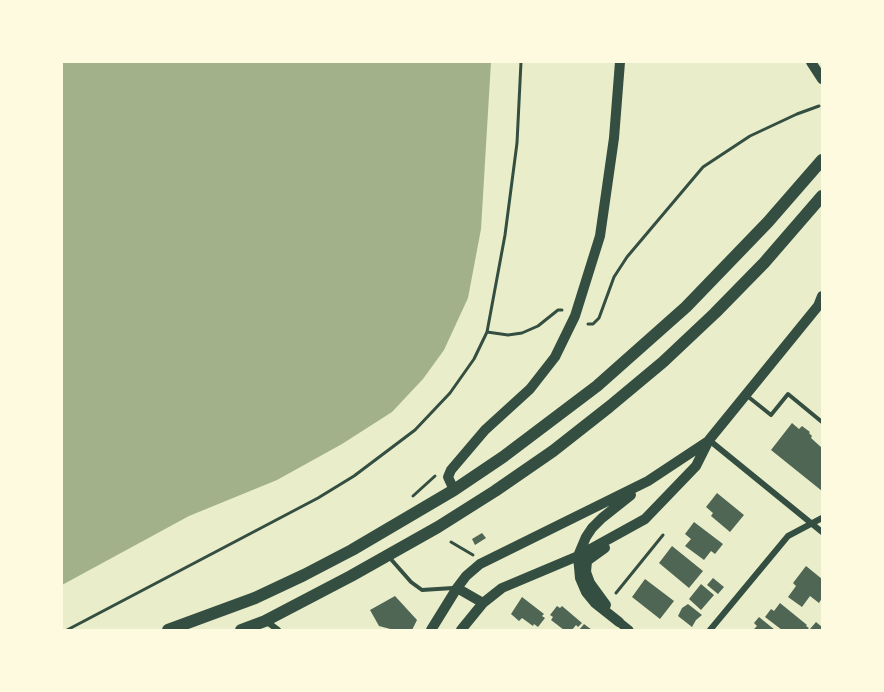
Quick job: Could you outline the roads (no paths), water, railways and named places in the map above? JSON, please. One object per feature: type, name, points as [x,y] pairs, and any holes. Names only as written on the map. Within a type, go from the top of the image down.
[{"type":"highway","points":[[168,630],[255,598],[352,550],[454,490],[551,422],[642,347],[728,266],[822,160]]},
{"type":"highway","points":[[241,630],[265,621],[388,555],[495,491],[553,451],[663,362],[715,314],[764,263],[822,196]]},
{"type":"main road","points":[[454,490],[448,477],[451,470],[485,430],[530,389],[555,357],[575,316],[600,236],[614,138],[620,62]]},
{"type":"main road","points":[[811,62],[822,79]]},
{"type":"main road","points":[[619,622],[590,583],[586,572],[587,561],[645,519],[696,466],[709,440],[818,306],[822,296]]},
{"type":"main road","points":[[619,622],[595,603],[586,592],[580,578],[578,556],[586,537],[602,518],[648,481],[709,440]]},
{"type":"main road","points":[[431,630],[457,588],[466,576],[480,564],[648,481]]},
{"type":"main road","points":[[461,630],[483,603],[507,586],[578,556],[645,519]]},
{"type":"main road","points":[[457,588],[483,603]]},
{"type":"street","points":[[709,440],[822,532]]},
{"type":"street","points":[[710,630],[788,536],[822,518]]},
{"type":"street","points":[[265,621],[278,630]]},
{"type":"street","points":[[619,622],[629,630]]},
{"type":"lane","points":[[746,395],[771,416],[788,394],[822,422]]},
{"type":"lane","points":[[388,555],[411,582],[422,590],[457,588]]}]
